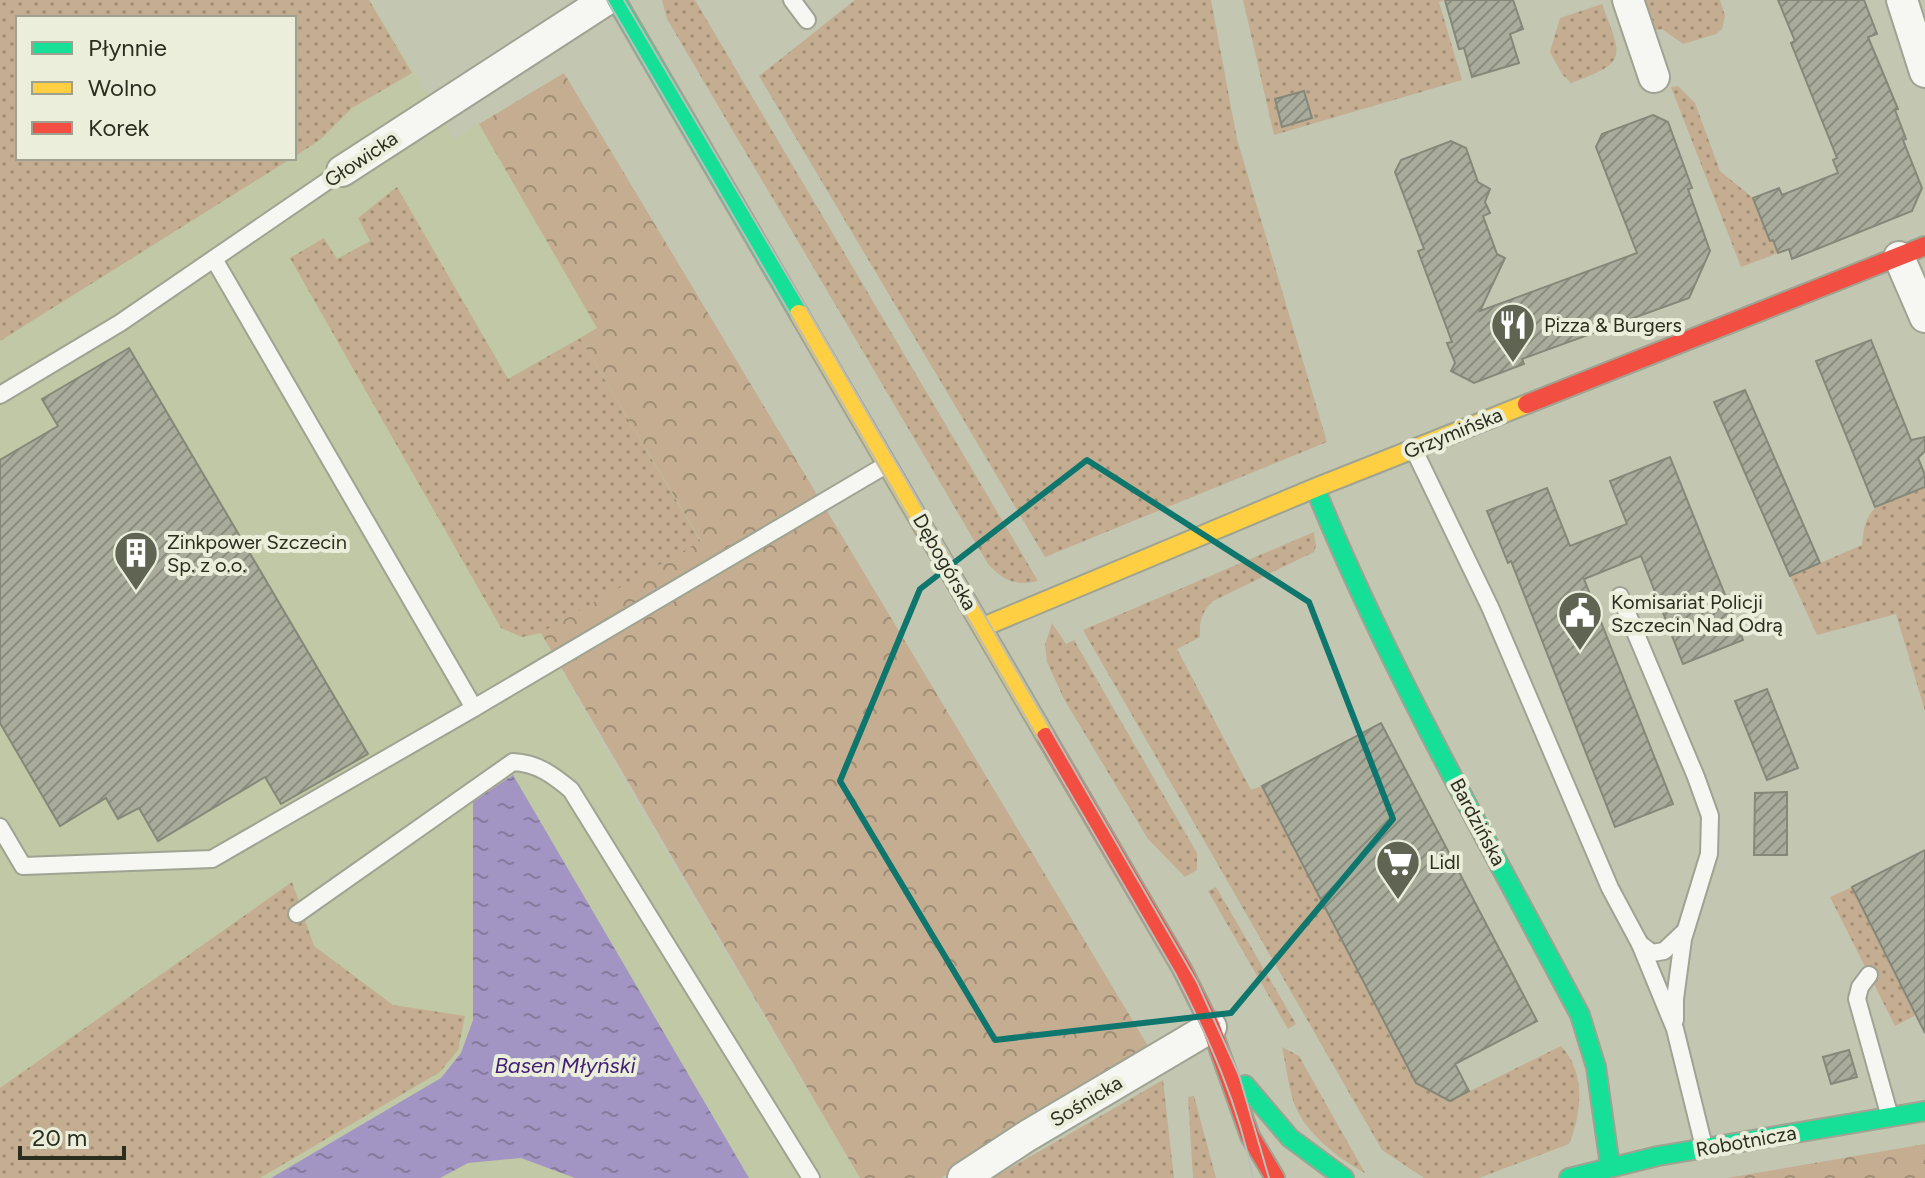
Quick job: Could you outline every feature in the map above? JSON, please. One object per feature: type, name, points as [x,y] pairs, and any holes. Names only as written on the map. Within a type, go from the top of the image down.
[{"type":"street","name":"Głowicka","points":[[342,171],[606,0]]},
{"type":"street","name":"Dębogórska","points":[[616,0],[1174,956],[1211,1027],[1250,1136],[1275,1178]]},
{"type":"street","points":[[1628,0],[1654,77]]},
{"type":"street","points":[[1902,0],[1925,72]]},
{"type":"street","points":[[1912,252],[1925,317]]},
{"type":"street","name":"Grzymińska","points":[[983,627],[1315,488],[1912,252]]},
{"type":"street","name":"Bardzińska","points":[[1315,488],[1349,572],[1392,659],[1580,1015],[1596,1067],[1610,1166]]},
{"type":"street","points":[[1211,1027],[1239,1075],[1267,1113],[1303,1149],[1344,1178]]},
{"type":"street","name":"Sośnicka","points":[[963,1178],[1027,1136],[1211,1027]]},
{"type":"street","name":"Robotnicza","points":[[1569,1178],[1610,1166],[1704,1148],[1925,1111]]},
{"type":"street","name":"Dębogórska","points":[[1250,1136],[1253,1177]]},
{"type":"lane","points":[[792,0],[807,20]]},
{"type":"lane","name":"Głowicka","points":[[0,395],[120,323],[342,171]]},
{"type":"lane","points":[[214,259],[474,708]]},
{"type":"lane","points":[[1413,449],[1490,607],[1610,888],[1640,944],[1675,1029],[1704,1148]]},
{"type":"lane","points":[[0,827],[23,866],[212,859],[889,464]]},
{"type":"lane","points":[[1620,596],[1710,816],[1709,854],[1685,930],[1675,999],[1675,1029]]},
{"type":"lane","points":[[297,914],[513,762],[528,763],[551,774],[571,790],[811,1178]]},
{"type":"lane","points":[[1640,944],[1652,953],[1664,951],[1685,930]]},
{"type":"lane","points":[[1869,975],[1860,987],[1857,999],[1890,1117]]},
{"type":"highlighted area","points":[[1087,460],[1309,602],[1393,819],[1231,1013],[995,1040],[840,781],[920,589]]},
{"type":"shaded area","points":[[0,0],[371,0],[454,139],[564,73],[804,475],[541,634],[638,806],[860,1178],[0,1178]]},
{"type":"green space","points":[[0,0],[369,0],[412,73],[352,108],[321,139],[296,156],[296,16],[16,16],[16,160],[289,160],[0,341]]},
{"type":"green space","points":[[662,0],[695,0],[1038,581],[1010,581],[988,564],[667,19]]},
{"type":"green space","points":[[855,0],[1211,0],[1237,139],[1327,442],[1045,557],[759,76]]},
{"type":"green space","points":[[1243,0],[1444,0],[1439,2],[1462,80],[1274,135]]},
{"type":"green space","points":[[1642,0],[1720,0],[1725,16],[1722,29],[1716,34],[1683,44],[1662,29],[1651,31]]},
{"type":"green space","points":[[1602,4],[1614,36],[1616,56],[1603,69],[1571,83],[1562,74],[1550,52],[1560,18]]},
{"type":"green space","points":[[564,73],[1151,1051],[941,1178],[860,1178],[541,633],[701,541],[580,338],[597,328],[479,124]]},
{"type":"green space","points":[[1678,86],[1695,103],[1720,171],[1753,198],[1778,253],[1741,267],[1671,87]]},
{"type":"green space","points":[[397,187],[508,379],[580,338],[701,542],[541,633],[522,637],[501,628],[290,258],[324,238],[337,259],[370,241],[358,218]]},
{"type":"green space","points":[[1925,487],[1925,711],[1896,614],[1817,635],[1790,576],[1862,545],[1864,530],[1873,510],[1889,500]]},
{"type":"green space","points":[[1314,532],[1314,552],[1213,601],[1202,617],[1200,637],[1177,649],[1251,790],[1262,786],[1416,1083],[1450,1101],[1561,1046],[1569,1056],[1578,1080],[1579,1106],[1569,1144],[1479,1178],[1424,1178],[1382,1150],[1083,630]]},
{"type":"green space","points":[[1052,623],[1066,644],[1074,640],[1197,853],[1197,870],[1185,877],[1148,839],[1064,699],[1047,662],[1045,645]]},
{"type":"green space","points":[[292,882],[314,946],[393,1005],[465,1016],[458,1050],[440,1072],[260,1178],[0,1178],[0,1088]]},
{"type":"green space","points":[[1216,887],[1296,1024],[1288,1029],[1208,891]]},
{"type":"green space","points":[[1852,887],[1916,1015],[1895,1026],[1830,897]]},
{"type":"green space","points":[[1282,1047],[1299,1056],[1365,1173],[1334,1152],[1314,1134],[1299,1114]]},
{"type":"green space","points":[[1163,1080],[1174,1178],[993,1178]]},
{"type":"green space","points":[[1194,1096],[1216,1178],[1193,1178],[1188,1097]]},
{"type":"green space","points":[[1925,1144],[1925,1178],[1727,1178]]},
{"type":"water","name":"Basen Młyński","points":[[513,775],[749,1178],[575,1178],[521,1158],[468,1163],[440,1178],[271,1178],[441,1078],[461,1053],[473,1020],[473,802]]},
{"type":"building","points":[[1445,0],[1513,0],[1523,29],[1510,34],[1519,63],[1472,77],[1464,48],[1459,49]]},
{"type":"building","points":[[1778,0],[1864,0],[1877,34],[1868,37],[1898,109],[1895,110],[1906,139],[1903,140],[1922,188],[1912,211],[1792,259],[1789,249],[1778,253],[1773,240],[1770,241],[1753,198],[1779,188],[1782,195],[1838,173],[1833,160],[1837,158],[1791,43],[1795,41]]},
{"type":"building","points":[[1304,91],[1312,118],[1282,127],[1275,99]]},
{"type":"building","points":[[1653,115],[1668,122],[1710,251],[1689,298],[1622,322],[1619,329],[1603,335],[1596,332],[1522,359],[1524,364],[1474,383],[1451,371],[1455,363],[1447,343],[1452,342],[1418,251],[1424,249],[1395,172],[1401,160],[1451,141],[1466,148],[1478,182],[1490,189],[1485,202],[1490,213],[1483,216],[1497,254],[1505,258],[1480,311],[1637,253],[1596,147],[1602,134]]},
{"type":"building","points":[[1871,340],[1911,440],[1925,437],[1925,451],[1918,458],[1925,475],[1925,487],[1875,507],[1816,361]]},
{"type":"building","name":"Zinkpower Szczecin Sp. z o.o.","points":[[129,348],[368,754],[281,804],[265,777],[158,841],[139,808],[118,819],[106,798],[60,826],[0,723],[0,460],[58,426],[42,399]]},
{"type":"building","points":[[1745,390],[1820,563],[1790,576],[1714,402]]},
{"type":"building","name":"Komisariat Policji Szczecin Nad Odrą","points":[[1670,457],[1743,640],[1683,664],[1641,556],[1584,579],[1673,804],[1615,827],[1511,561],[1508,563],[1487,511],[1547,488],[1570,546],[1627,524],[1610,481]]},
{"type":"building","points":[[1767,689],[1798,768],[1767,780],[1735,701]]},
{"type":"building","name":"Lidl","points":[[1381,723],[1537,1021],[1455,1064],[1469,1091],[1450,1101],[1416,1083],[1262,786]]},
{"type":"building","points":[[1787,792],[1787,855],[1754,855],[1755,793]]},
{"type":"building","points":[[1925,850],[1925,1033],[1852,887]]},
{"type":"building","points":[[1849,1050],[1857,1077],[1831,1084],[1823,1057]]},
{"type":"tram line","points":[[607,0],[1175,973],[1222,1073],[1240,1125],[1253,1178]]},
{"type":"tram line","points":[[624,0],[806,307],[1197,982],[1239,1075],[1269,1178]]},
{"type":"traffic: fast","points":[[616,0],[799,314]]},
{"type":"traffic: fast","points":[[1315,488],[1407,689],[1580,1015],[1596,1067],[1610,1166]]},
{"type":"traffic: fast","points":[[1245,1085],[1290,1138],[1344,1178]]},
{"type":"traffic: fast","points":[[1569,1178],[1658,1156],[1925,1111]]},
{"type":"traffic: slow","points":[[799,314],[1046,737]]},
{"type":"traffic: slow","points":[[983,627],[1315,488],[1527,404]]},
{"type":"traffic: jam","points":[[1527,404],[1925,246]]},
{"type":"traffic: jam","points":[[1046,737],[1182,969],[1211,1027],[1250,1136],[1275,1178]]},
{"type":"place","name":"Pizza & Burgers","points":[[1513,364]]},
{"type":"place","name":"Zinkpower Szczecin Sp. z o.o.","points":[[136,592]]},
{"type":"place","name":"Komisariat Policji Szczecin Nad Odrą","points":[[1580,652]]},
{"type":"place","name":"Lidl","points":[[1398,901]]}]
